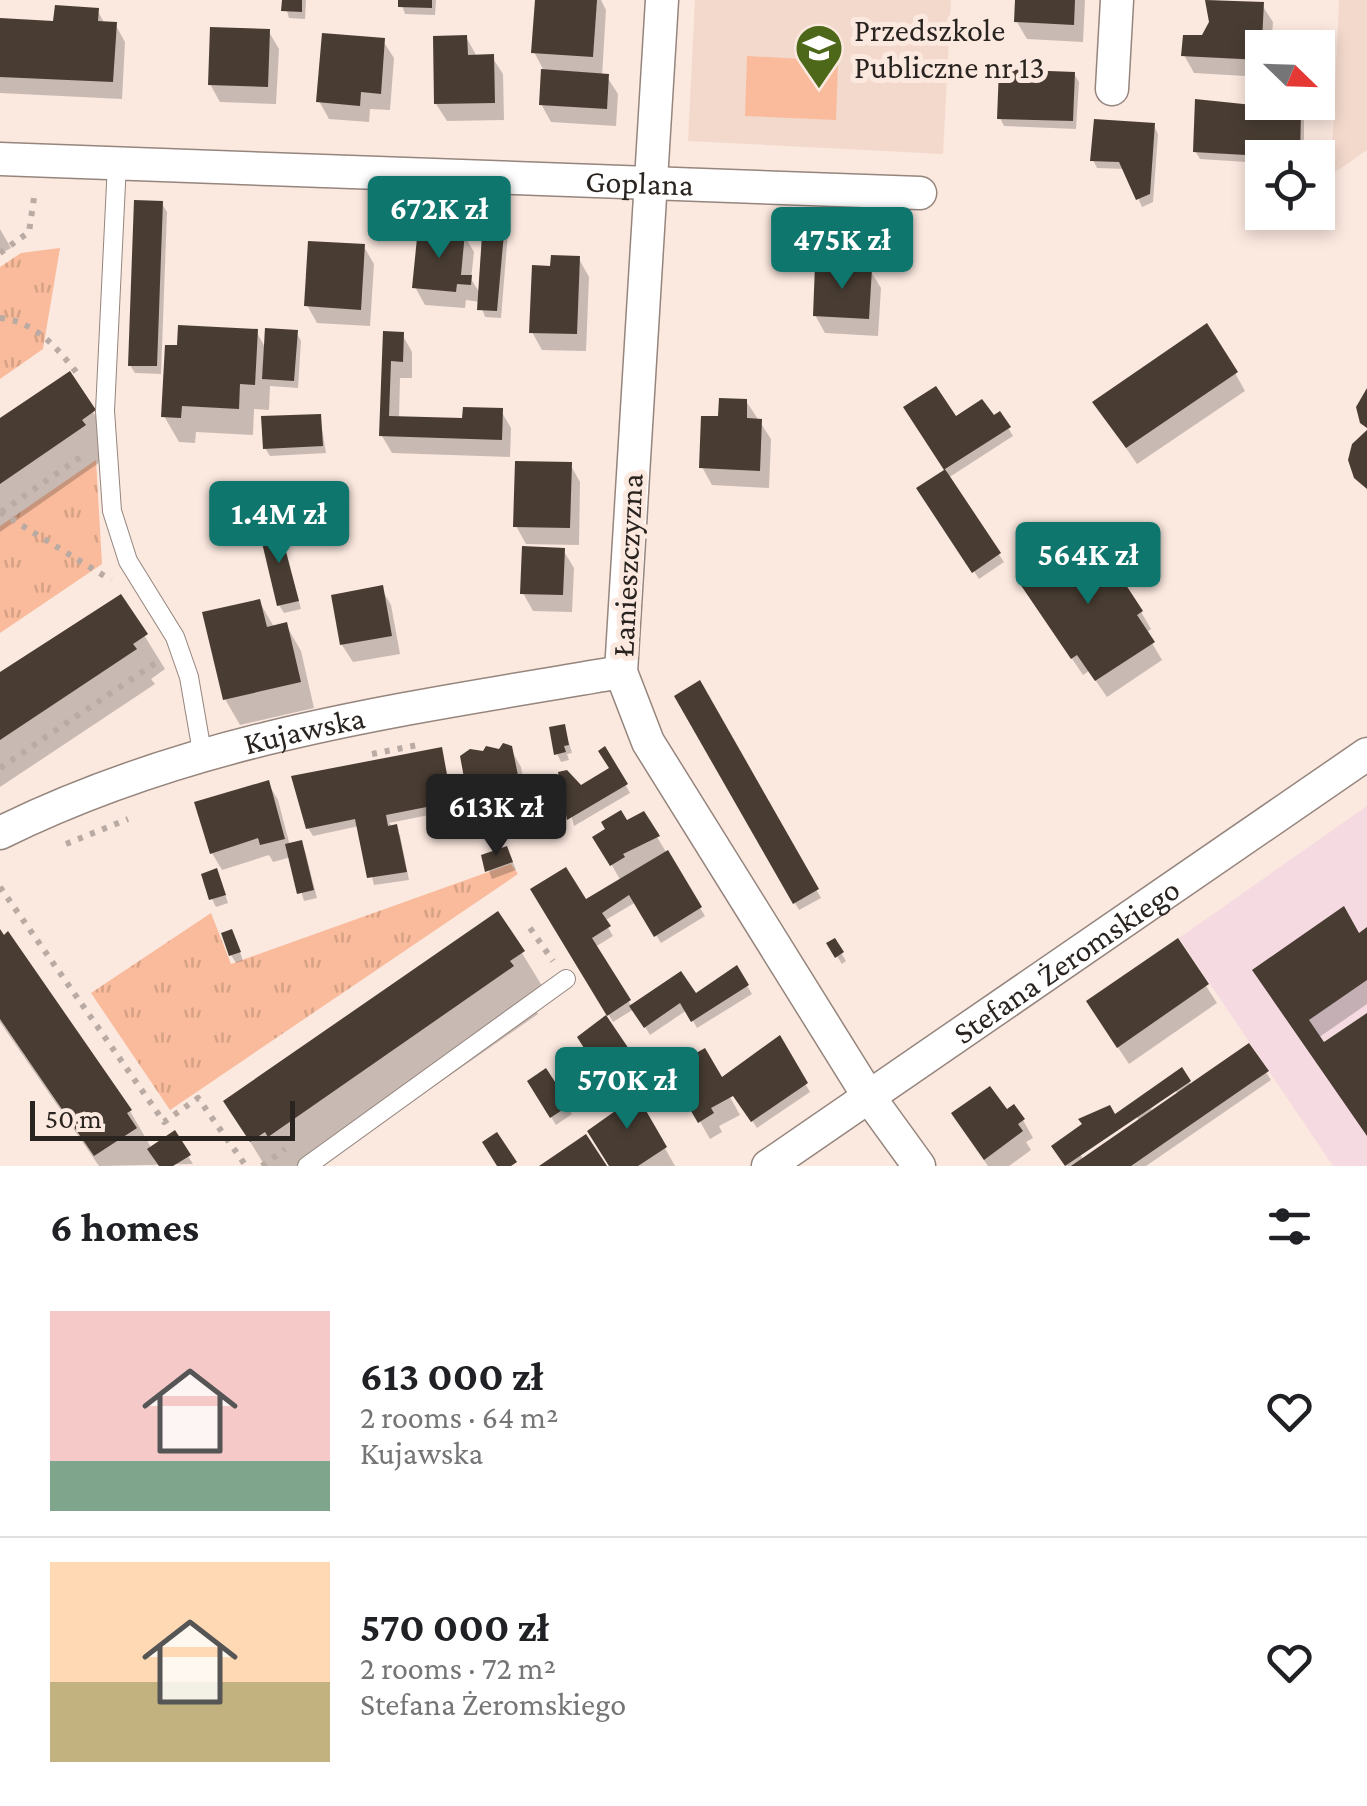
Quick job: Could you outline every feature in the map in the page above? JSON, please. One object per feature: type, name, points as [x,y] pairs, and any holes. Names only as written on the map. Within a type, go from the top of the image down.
[{"type":"street","name":"Łanieszczyzna","points":[[662,0],[654,184],[621,672],[648,742],[869,1097],[919,1166]]},
{"type":"street","points":[[1112,89],[1117,0]]},
{"type":"street","name":"Goplana","points":[[0,159],[920,192]]},
{"type":"street","name":"Kujawska","points":[[0,833],[202,752],[260,737],[621,672]]},
{"type":"street","name":"Stefana Żeromskiego","points":[[768,1166],[1367,754]]},
{"type":"lane","points":[[117,164],[105,410],[112,512],[128,561],[179,648],[202,752]]},
{"type":"lane","points":[[307,1166],[566,979]]},
{"type":"path","points":[[0,252],[29,232],[39,160]]},
{"type":"path","points":[[0,318],[31,328],[57,346],[105,410]]},
{"type":"path","points":[[107,439],[0,512],[101,576],[149,596]]},
{"type":"path","points":[[0,768],[179,648]]},
{"type":"path","points":[[356,757],[434,742]]},
{"type":"path","points":[[46,852],[139,815]]},
{"type":"path","points":[[0,887],[164,1122],[198,1098],[246,1166]]},
{"type":"shaded area","name":"Przedszkole Publiczne nr 13","points":[[695,0],[951,0],[943,154],[688,141]]},
{"type":"shaded area","points":[[1339,0],[1367,0],[1367,150],[1335,172]]},
{"type":"shaded area","points":[[1367,806],[1367,1166],[1333,1166],[1179,938]]},
{"type":"green space","points":[[747,56],[838,61],[836,120],[745,116]]},
{"type":"green space","points":[[60,248],[43,349],[0,379],[0,267],[21,253]]},
{"type":"green space","points":[[96,460],[102,564],[0,633],[0,526]]},
{"type":"green space","points":[[511,864],[518,874],[170,1110],[91,993],[211,913],[231,964]]},
{"type":"building","points":[[282,0],[302,0],[302,12],[281,11]]},
{"type":"building","points":[[398,0],[432,0],[432,8],[398,7]]},
{"type":"building","points":[[535,0],[597,0],[593,57],[531,53]]},
{"type":"building","points":[[1015,0],[1075,0],[1074,25],[1014,22]]},
{"type":"building","points":[[1205,0],[1264,2],[1263,30],[1245,30],[1245,59],[1181,56],[1183,35],[1202,35],[1209,22]]},
{"type":"building","points":[[55,5],[99,8],[98,21],[117,22],[113,82],[0,77],[0,18],[53,21]]},
{"type":"building","points":[[210,27],[270,29],[268,87],[208,85]]},
{"type":"building","points":[[322,33],[385,38],[381,94],[361,92],[360,106],[316,102]]},
{"type":"building","points":[[467,35],[468,55],[494,54],[495,103],[434,104],[433,36]]},
{"type":"building","points":[[541,69],[609,74],[607,109],[539,105]]},
{"type":"building","points":[[999,69],[1075,72],[1073,121],[997,119]]},
{"type":"building","points":[[1195,99],[1245,104],[1245,120],[1301,120],[1300,140],[1245,140],[1245,155],[1193,152]]},
{"type":"building","points":[[1094,119],[1155,123],[1150,194],[1136,200],[1119,162],[1090,161]]},
{"type":"building","points":[[134,200],[163,201],[157,366],[128,366]]},
{"type":"building","points":[[483,220],[505,222],[497,311],[477,310]]},
{"type":"building","points":[[418,228],[465,232],[461,275],[472,275],[471,285],[457,284],[456,292],[412,288]]},
{"type":"building","points":[[308,241],[365,244],[361,310],[304,306]]},
{"type":"building","points":[[551,255],[580,256],[577,334],[529,333],[532,265],[550,266]]},
{"type":"building","points":[[815,265],[872,268],[869,319],[813,316]]},
{"type":"building","points":[[1207,323],[1238,372],[1126,448],[1092,402]]},
{"type":"building","points":[[178,325],[258,329],[255,385],[240,384],[239,409],[182,406],[181,418],[161,417],[165,345],[177,345]]},
{"type":"building","points":[[265,328],[298,330],[294,381],[262,379]]},
{"type":"building","points":[[383,331],[404,332],[403,362],[391,361],[389,416],[462,418],[463,407],[503,408],[502,440],[379,436]]},
{"type":"building","points":[[70,371],[96,410],[82,420],[86,425],[0,484],[0,418]]},
{"type":"building","points":[[936,386],[956,416],[982,399],[994,415],[1000,411],[1011,427],[945,469],[1001,553],[972,573],[916,488],[944,470],[903,407]]},
{"type":"building","points":[[1367,388],[1367,428],[1360,423],[1356,407]]},
{"type":"building","points":[[719,398],[747,399],[747,418],[762,419],[760,471],[699,468],[701,416],[718,416]]},
{"type":"building","points":[[321,414],[323,446],[263,449],[261,416]]},
{"type":"building","points":[[1367,430],[1367,489],[1354,478],[1348,460],[1352,444]]},
{"type":"building","points":[[515,461],[572,462],[570,528],[513,527]]},
{"type":"building","points":[[279,525],[299,601],[277,606],[259,530]]},
{"type":"building","points":[[1092,533],[1143,611],[1137,615],[1155,642],[1095,681],[1077,655],[1071,659],[1018,581],[1053,558],[1050,553],[1054,550],[1057,556]]},
{"type":"building","points":[[522,546],[565,548],[563,595],[520,594]]},
{"type":"building","points":[[383,585],[392,636],[340,645],[331,595]]},
{"type":"building","points":[[121,594],[148,634],[133,644],[137,649],[0,740],[0,672]]},
{"type":"building","points":[[260,599],[267,627],[287,622],[301,682],[223,700],[202,612]]},
{"type":"building","points":[[700,680],[819,889],[793,904],[674,696]]},
{"type":"building","points":[[565,724],[569,745],[564,746],[566,752],[554,755],[549,727]]},
{"type":"building","points":[[503,743],[512,746],[521,790],[506,792],[510,813],[472,821],[460,756],[470,749],[483,751],[486,746],[499,749]]},
{"type":"building","points":[[605,746],[628,784],[567,820],[558,772],[567,770],[581,785],[609,768],[598,751]]},
{"type":"building","points":[[442,747],[452,802],[386,815],[388,826],[397,824],[407,872],[367,878],[355,819],[306,829],[291,776]]},
{"type":"building","points":[[269,780],[285,839],[260,845],[258,838],[210,854],[194,802]]},
{"type":"building","points":[[621,810],[627,820],[644,811],[660,836],[623,854],[625,857],[610,866],[592,837],[605,829],[601,822]]},
{"type":"building","points":[[302,840],[314,890],[297,894],[285,844]]},
{"type":"building","points":[[507,846],[513,862],[485,872],[481,855]]},
{"type":"building","points":[[668,850],[702,907],[654,937],[629,895],[602,913],[611,926],[592,938],[631,1000],[607,1016],[530,889],[566,867],[586,899]]},
{"type":"building","points":[[217,868],[226,895],[209,900],[201,874]]},
{"type":"building","points":[[1344,906],[1359,933],[1367,927],[1367,980],[1309,1020],[1324,1042],[1367,1013],[1367,1136],[1252,970]]},
{"type":"building","points":[[498,911],[525,951],[510,961],[514,966],[268,1137],[265,1132],[250,1142],[223,1101]]},
{"type":"building","points":[[0,929],[4,935],[8,931],[132,1110],[127,1113],[137,1128],[94,1156],[0,1019]]},
{"type":"building","points":[[232,929],[241,952],[229,956],[221,933]]},
{"type":"building","points":[[835,938],[844,952],[835,958],[826,943]]},
{"type":"building","points":[[1178,938],[1209,984],[1117,1048],[1086,1001]]},
{"type":"building","points":[[737,965],[749,985],[691,1022],[680,1003],[644,1028],[629,1006],[681,971],[696,993]]},
{"type":"building","points":[[606,1015],[631,1052],[615,1063],[606,1048],[591,1059],[577,1037]]},
{"type":"building","points":[[780,1035],[808,1083],[751,1122],[733,1096],[711,1108],[714,1113],[698,1123],[670,1075],[692,1063],[689,1057],[705,1048],[722,1077]]},
{"type":"building","points":[[1249,1043],[1269,1071],[1131,1166],[1071,1166]]},
{"type":"building","points":[[1182,1067],[1191,1081],[1065,1166],[1051,1146],[1082,1124],[1078,1119],[1110,1105],[1115,1114]]},
{"type":"building","points":[[546,1068],[570,1105],[550,1118],[527,1081]]},
{"type":"building","points":[[630,1083],[667,1147],[638,1166],[609,1166],[587,1131],[618,1109],[610,1097]]},
{"type":"building","points":[[990,1086],[1007,1109],[1014,1104],[1025,1119],[1018,1124],[1023,1131],[984,1160],[951,1113]]},
{"type":"building","points":[[175,1130],[191,1155],[173,1166],[159,1166],[147,1149]]},
{"type":"building","points":[[497,1132],[517,1162],[511,1166],[497,1166],[482,1142]]},
{"type":"building","points":[[586,1134],[607,1166],[539,1166]]},
{"type":"place","name":"Przedszkole Publiczne nr 13","points":[[819,90]]}]
